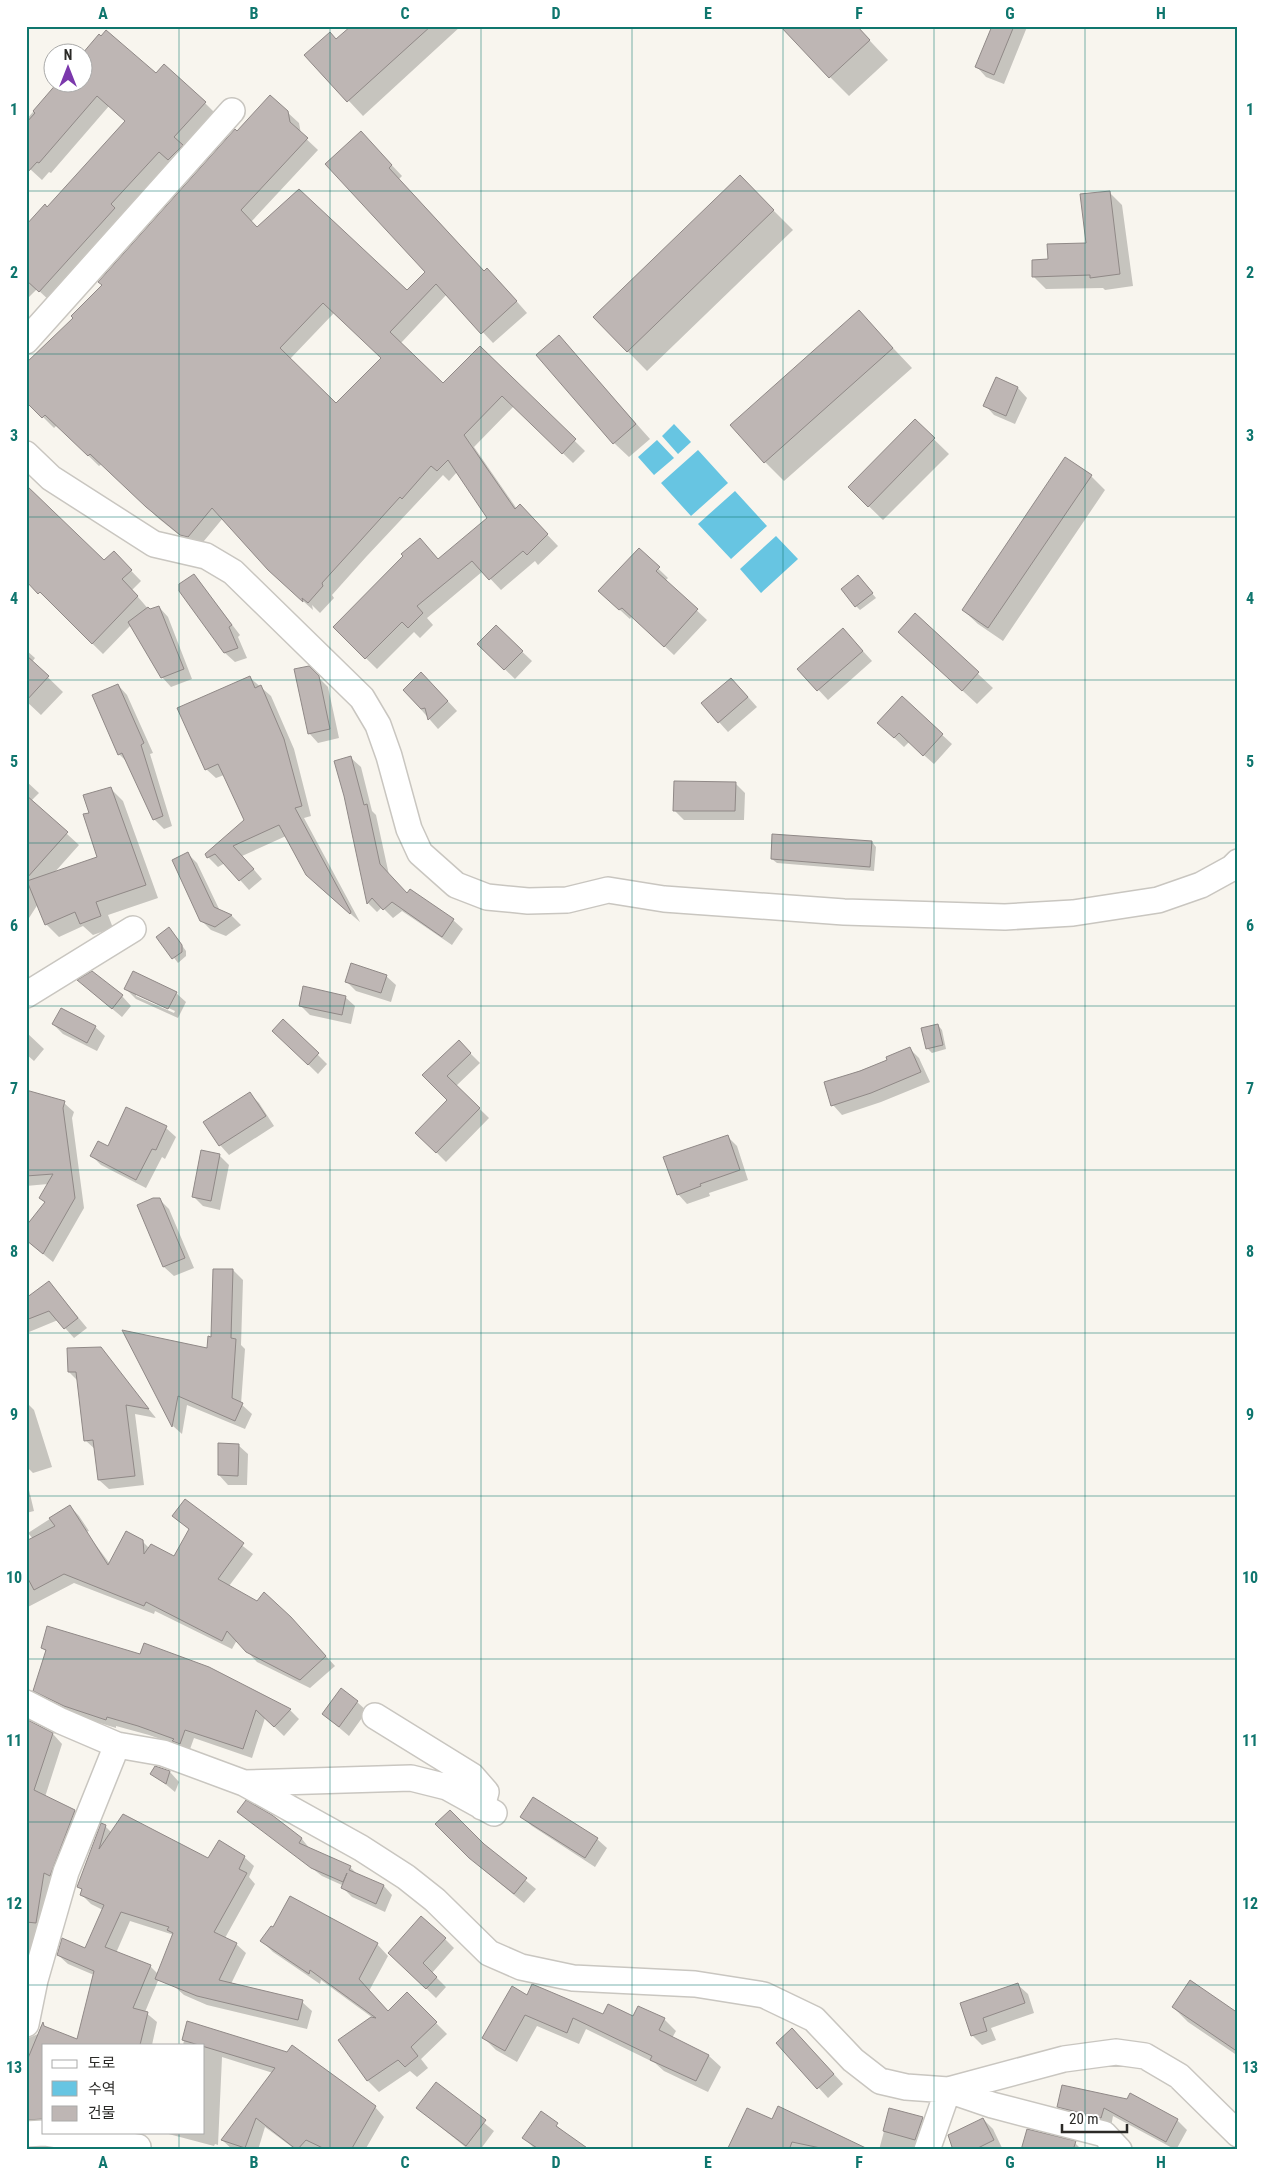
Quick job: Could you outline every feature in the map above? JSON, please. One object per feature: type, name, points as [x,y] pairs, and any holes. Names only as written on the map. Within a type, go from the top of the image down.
[{"type":"street","points":[[26,341],[232,111]]},
{"type":"street","points":[[26,454],[51,478],[154,544],[206,556],[233,572],[362,698],[378,725],[389,756],[409,829],[420,853],[456,885],[488,897],[528,901],[566,900],[608,890],[664,899],[844,912],[1005,917],[1073,913],[1158,900],[1201,885],[1232,868],[1238,862]]},
{"type":"street","points":[[26,995],[133,929]]},
{"type":"street","points":[[26,1703],[61,1721],[117,1745],[163,1753],[244,1783],[362,1848],[406,1877],[436,1900],[489,1953],[521,1967],[573,1978],[695,1984],[764,1995],[814,2019],[853,2060],[880,2081],[906,2087],[948,2090],[992,2105],[1104,2134],[1119,2150]]},
{"type":"street","points":[[244,1783],[411,1778],[447,1787],[488,1810],[486,1792],[472,1776],[375,1716]]},
{"type":"street","points":[[26,2024],[35,1980],[66,1872],[117,1745]]},
{"type":"street","points":[[948,2090],[1064,2059],[1116,2052],[1145,2056],[1179,2076],[1238,2134]]},
{"type":"street","points":[[927,2150],[948,2090]]},
{"type":"street","points":[[26,2134],[42,2133]]},
{"type":"street","points":[[51,2134],[138,2147]]},
{"type":"water","points":[[674,424],[691,442],[678,454],[662,436]]},
{"type":"water","points":[[657,440],[674,458],[654,475],[638,457]]},
{"type":"water","points":[[698,450],[728,483],[691,516],[661,483]]},
{"type":"water","points":[[735,491],[767,526],[731,559],[698,524]]},
{"type":"water","points":[[776,536],[798,559],[761,593],[740,569]]},
{"type":"building","points":[[351,26],[431,26],[347,102],[304,55],[330,32],[336,39]]},
{"type":"building","points":[[780,26],[857,26],[870,40],[829,78]]},
{"type":"building","points":[[992,26],[1014,26],[994,75],[975,67]]},
{"type":"building","points":[[106,30],[156,73],[164,64],[206,102],[174,137],[183,145],[168,160],[159,152],[111,204],[115,208],[39,292],[26,280],[26,225],[45,204],[47,207],[125,121],[97,96],[39,163],[37,162],[26,174],[26,123],[35,113],[33,111],[49,92],[92,92],[92,42],[99,34],[101,36]]},
{"type":"building","points":[[270,95],[288,111],[290,122],[308,138],[241,210],[257,227],[299,189],[407,290],[425,272],[325,164],[361,131],[392,165],[389,168],[484,271],[487,268],[517,301],[481,334],[436,284],[390,332],[443,383],[480,346],[576,439],[562,454],[502,396],[464,435],[515,509],[520,504],[548,534],[527,555],[523,551],[489,580],[472,561],[417,606],[423,613],[408,628],[402,622],[365,659],[333,627],[403,556],[401,554],[420,538],[438,559],[487,518],[448,460],[437,471],[431,466],[402,499],[400,497],[322,583],[323,586],[308,603],[302,598],[303,602],[268,570],[212,508],[188,537],[180,535],[146,507],[90,454],[88,456],[45,415],[42,418],[26,402],[26,363],[73,318],[71,316],[102,285],[98,282],[235,129],[237,131]],"holes":[[[323,303],[381,358],[336,403],[280,348]]]},
{"type":"building","points":[[740,175],[774,210],[627,352],[593,317]]},
{"type":"building","points":[[1110,191],[1120,274],[1090,278],[1090,275],[1032,277],[1032,260],[1048,259],[1047,244],[1086,243],[1080,194]]},
{"type":"building","points":[[859,310],[893,348],[764,463],[730,425]]},
{"type":"building","points":[[559,335],[636,424],[613,444],[536,355]]},
{"type":"building","points":[[996,377],[1018,387],[1006,416],[983,406]]},
{"type":"building","points":[[915,419],[935,438],[868,507],[848,487]]},
{"type":"building","points":[[1065,457],[1092,475],[988,628],[962,610]]},
{"type":"building","points":[[26,485],[104,560],[114,551],[132,570],[122,579],[138,596],[92,644],[40,592],[38,594],[26,581]]},
{"type":"building","points":[[639,548],[660,567],[656,571],[698,609],[664,647],[622,608],[619,610],[598,591]]},
{"type":"building","points":[[194,574],[232,625],[229,627],[238,648],[224,653],[179,591],[179,584]]},
{"type":"building","points":[[858,575],[873,593],[855,607],[841,589]]},
{"type":"building","points":[[159,606],[184,669],[161,678],[128,622],[148,607],[150,609]]},
{"type":"building","points":[[915,613],[979,672],[962,691],[898,632]]},
{"type":"building","points":[[496,625],[523,651],[504,670],[477,644]]},
{"type":"building","points":[[843,628],[863,651],[817,691],[797,669]]},
{"type":"building","points":[[26,655],[49,676],[26,701]]},
{"type":"building","points":[[309,666],[319,676],[330,729],[308,734],[294,669]]},
{"type":"building","points":[[421,672],[448,701],[428,720],[425,708],[421,709],[403,690]]},
{"type":"building","points":[[250,676],[255,688],[261,685],[284,739],[302,806],[295,808],[351,912],[350,914],[306,875],[279,825],[233,846],[254,869],[239,881],[215,854],[207,858],[205,854],[244,820],[218,764],[205,770],[177,708]]},
{"type":"building","points":[[731,678],[748,697],[718,723],[701,703]]},
{"type":"building","points":[[118,684],[144,743],[141,745],[163,816],[153,820],[122,753],[118,755],[92,695]]},
{"type":"building","points":[[902,696],[943,734],[923,756],[899,733],[894,738],[877,723]]},
{"type":"building","points":[[351,756],[364,805],[367,804],[380,864],[407,893],[410,889],[454,919],[442,937],[392,902],[383,910],[372,898],[367,904],[344,796],[334,761]]},
{"type":"building","points":[[674,781],[736,782],[735,811],[673,811]]},
{"type":"building","points":[[111,787],[146,885],[96,902],[101,916],[80,924],[75,912],[45,925],[27,881],[97,857],[83,814],[89,813],[83,795]]},
{"type":"building","points":[[26,795],[68,832],[26,879]]},
{"type":"building","points":[[772,834],[872,841],[870,867],[771,859]]},
{"type":"building","points":[[188,852],[214,907],[232,915],[215,927],[200,921],[172,860]]},
{"type":"building","points":[[169,927],[182,945],[182,952],[172,959],[156,937]]},
{"type":"building","points":[[351,963],[387,975],[381,993],[345,982]]},
{"type":"building","points":[[92,971],[123,995],[112,1009],[77,980]]},
{"type":"building","points":[[133,971],[177,992],[168,1009],[124,989]]},
{"type":"building","points":[[303,986],[346,996],[342,1015],[299,1006]]},
{"type":"building","points":[[61,1008],[96,1026],[87,1043],[52,1024]]},
{"type":"building","points":[[283,1019],[319,1053],[308,1065],[272,1031]]},
{"type":"building","points":[[938,1024],[943,1045],[926,1049],[921,1028]]},
{"type":"building","points":[[459,1040],[471,1053],[447,1076],[480,1108],[436,1153],[415,1133],[447,1100],[422,1075]]},
{"type":"building","points":[[910,1047],[921,1072],[871,1093],[831,1106],[824,1082],[860,1071],[887,1060],[886,1057]]},
{"type":"building","points":[[26,1090],[65,1101],[63,1108],[75,1198],[43,1254],[26,1240],[26,1226],[45,1202],[39,1198],[53,1174],[26,1176]]},
{"type":"building","points":[[250,1092],[266,1116],[219,1146],[203,1122]]},
{"type":"building","points":[[126,1107],[167,1126],[156,1150],[152,1149],[136,1180],[90,1156],[98,1141],[108,1146]]},
{"type":"building","points":[[728,1135],[740,1170],[700,1184],[701,1186],[677,1195],[663,1157]]},
{"type":"building","points":[[201,1150],[220,1154],[211,1201],[192,1197]]},
{"type":"building","points":[[153,1198],[160,1198],[185,1258],[163,1267],[137,1205]]},
{"type":"building","points":[[213,1269],[233,1269],[231,1338],[236,1339],[232,1398],[243,1403],[235,1421],[178,1396],[172,1427],[122,1330],[207,1348],[208,1336],[211,1337]]},
{"type":"building","points":[[49,1281],[78,1318],[64,1329],[49,1311],[26,1320],[26,1298]]},
{"type":"building","points":[[101,1347],[149,1409],[126,1405],[135,1476],[98,1480],[93,1440],[84,1441],[76,1372],[68,1372],[67,1348]]},
{"type":"building","points":[[218,1443],[239,1444],[238,1476],[218,1475]]},
{"type":"building","points":[[185,1499],[244,1543],[218,1579],[257,1601],[264,1592],[291,1617],[326,1656],[300,1680],[246,1652],[227,1631],[222,1641],[146,1602],[144,1606],[64,1574],[34,1590],[26,1575],[26,1541],[55,1526],[49,1518],[70,1505],[108,1565],[126,1531],[143,1540],[144,1554],[151,1544],[174,1556],[189,1529],[172,1516]]},
{"type":"building","points":[[47,1626],[140,1654],[144,1643],[209,1667],[291,1709],[274,1727],[256,1710],[243,1749],[185,1730],[180,1744],[172,1741],[174,1739],[138,1726],[107,1717],[106,1720],[64,1706],[33,1691],[46,1650],[41,1648]]},
{"type":"building","points":[[341,1688],[358,1701],[339,1727],[322,1714]]},
{"type":"building","points":[[26,1719],[53,1733],[34,1790],[75,1810],[50,1876],[44,1873],[36,1923],[26,1922]]},
{"type":"building","points":[[155,1766],[170,1771],[166,1784],[150,1774]]},
{"type":"building","points":[[533,1797],[598,1838],[585,1858],[520,1817]]},
{"type":"building","points":[[246,1800],[272,1815],[302,1838],[299,1843],[351,1866],[349,1870],[384,1885],[376,1904],[341,1888],[347,1873],[343,1882],[311,1868],[237,1812]]},
{"type":"building","points":[[450,1810],[484,1844],[527,1878],[514,1894],[469,1858],[435,1824]]},
{"type":"building","points":[[123,1814],[208,1858],[219,1840],[245,1856],[239,1869],[247,1873],[214,1932],[237,1943],[219,1980],[303,2000],[298,2020],[197,1996],[155,1979],[173,1933],[167,1930],[169,1927],[121,1912],[105,1947],[151,1965],[133,2008],[148,2012],[140,2044],[42,2044],[42,2119],[26,2120],[26,2063],[43,2022],[44,2026],[77,2039],[94,1971],[57,1955],[62,1938],[85,1948],[104,1905],[80,1895],[82,1889],[77,1887],[101,1823],[106,1825],[99,1849]]},
{"type":"building","points":[[290,1896],[378,1943],[359,1979],[388,2011],[407,1992],[437,2022],[411,2047],[418,2056],[405,2067],[398,2060],[367,2081],[338,2040],[371,2017],[376,2018],[310,1970],[309,1974],[260,1941],[271,1926],[273,1927]]},
{"type":"building","points":[[421,1916],[446,1938],[423,1963],[437,1977],[426,1989],[388,1953]]},
{"type":"building","points":[[1190,1980],[1238,2013],[1238,2052],[1172,2007]]},
{"type":"building","points":[[1018,1983],[1025,2003],[983,2018],[987,2031],[971,2036],[960,2003]]},
{"type":"building","points":[[532,1984],[603,2014],[608,2004],[633,2016],[638,2006],[665,2018],[659,2030],[709,2055],[696,2081],[650,2060],[652,2056],[573,2018],[567,2033],[525,2015],[505,2051],[482,2038],[512,1986],[527,1995]]},
{"type":"building","points":[[187,2021],[287,2052],[292,2045],[376,2106],[351,2150],[327,2150],[306,2140],[297,2150],[256,2118],[245,2148],[221,2140],[275,2068],[205,2047],[205,2044],[195,2044],[182,2040]]},
{"type":"building","points":[[792,2028],[834,2074],[817,2089],[776,2043]]},
{"type":"building","points":[[436,2082],[486,2120],[466,2146],[416,2108]]},
{"type":"building","points":[[1062,2085],[1127,2099],[1130,2093],[1178,2119],[1166,2142],[1104,2108],[1101,2118],[1057,2107]]},
{"type":"building","points":[[778,2106],[870,2150],[830,2150],[792,2142],[789,2150],[727,2150],[747,2108],[772,2119]]},
{"type":"building","points":[[889,2108],[923,2117],[915,2140],[883,2131]]},
{"type":"building","points":[[541,2111],[558,2123],[556,2126],[590,2150],[540,2150],[522,2138]]},
{"type":"building","points":[[983,2118],[994,2140],[974,2150],[953,2150],[948,2135]]},
{"type":"building","points":[[1027,2129],[1076,2141],[1073,2150],[1021,2150]]}]
